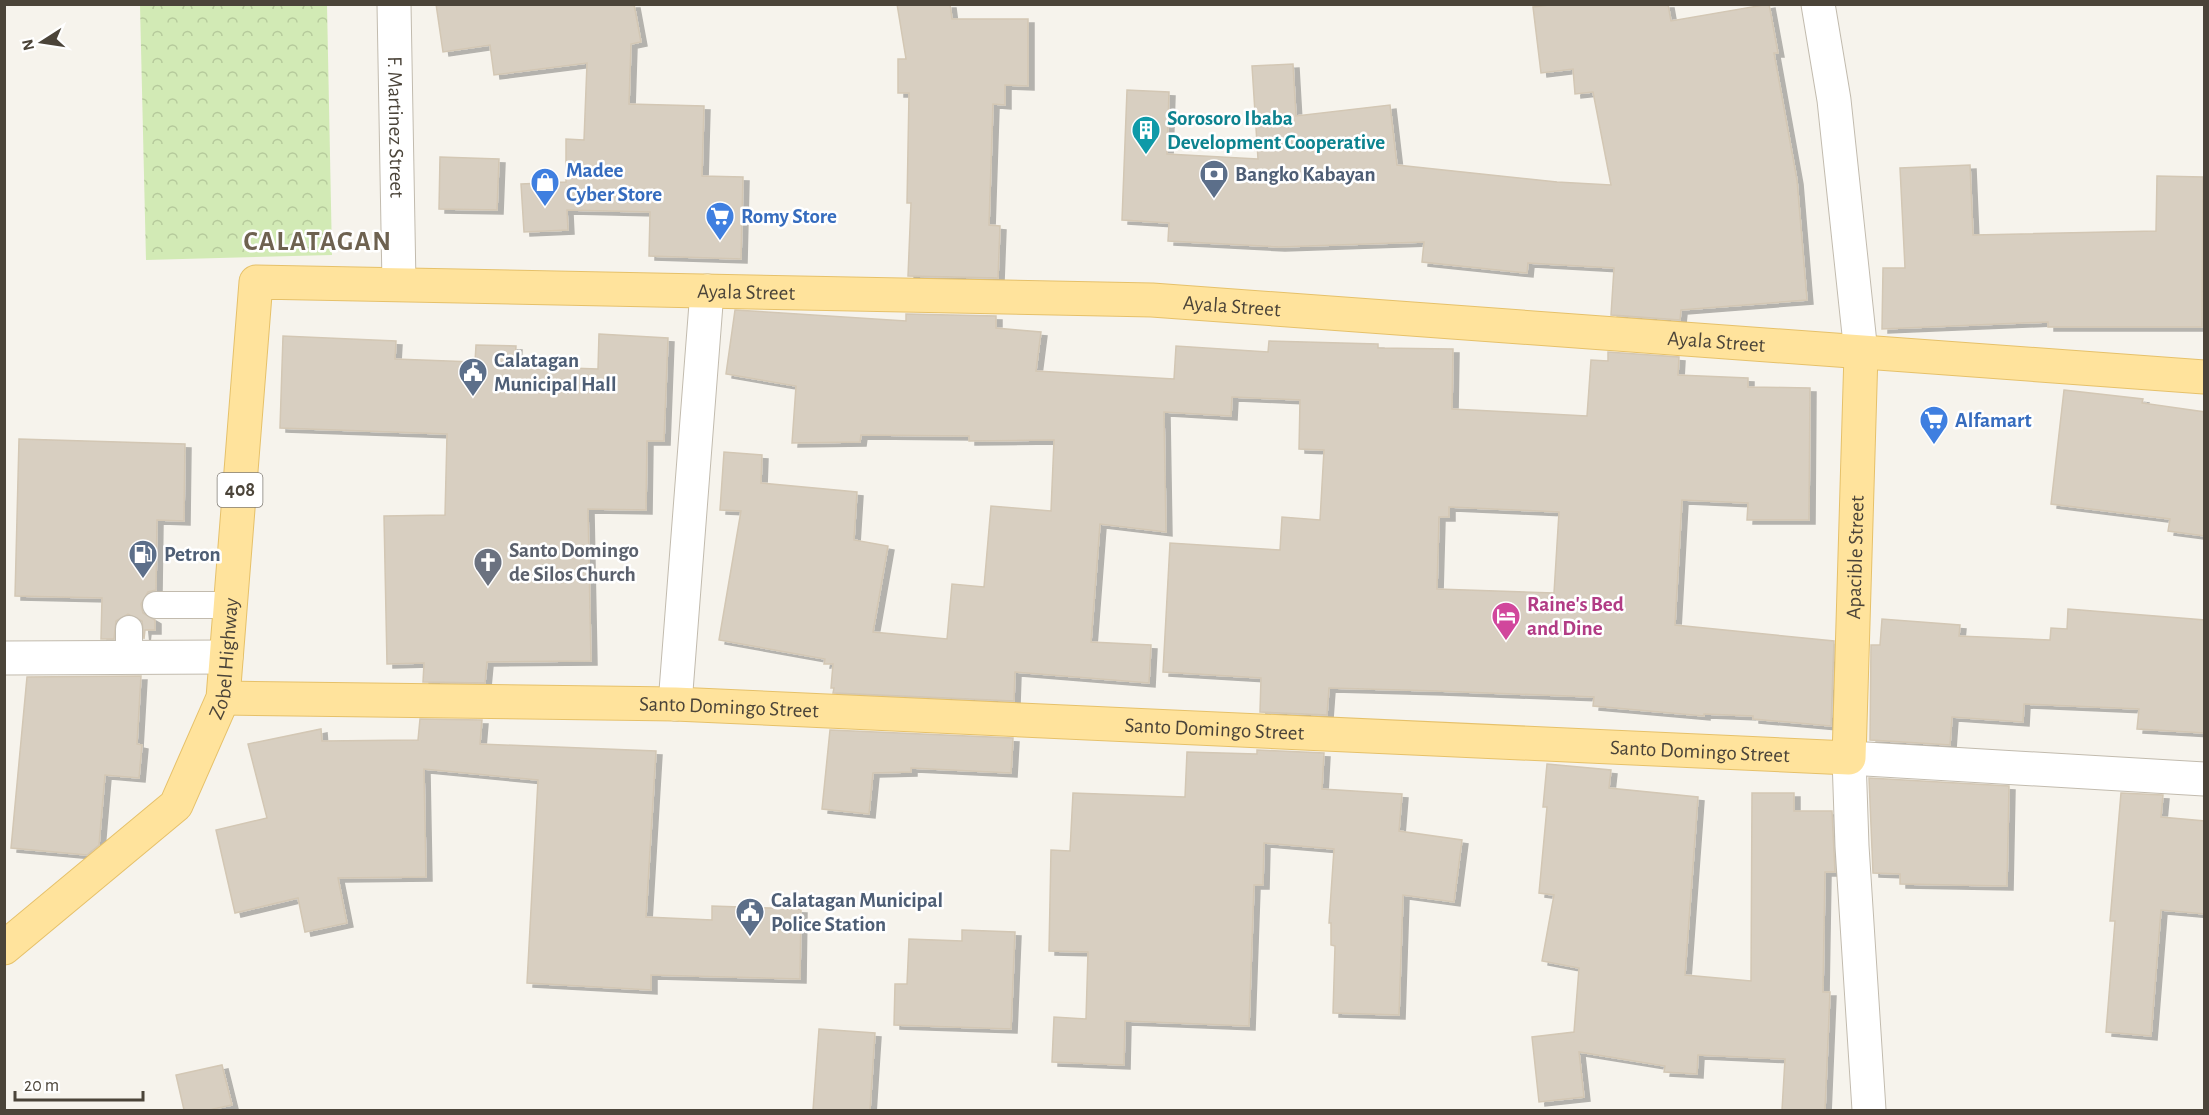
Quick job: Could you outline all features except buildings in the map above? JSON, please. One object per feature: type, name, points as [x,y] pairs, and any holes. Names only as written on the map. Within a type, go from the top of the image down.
[{"type":"main road","name":"Ayala Street","points":[[256,282],[1152,300],[2205,377]]},
{"type":"main road","name":"Zobel Highway","points":[[4,948],[176,805],[224,698],[256,282]]},
{"type":"main road","name":"Apacible Street","points":[[1849,758],[1861,352]]},
{"type":"main road","name":"Santo Domingo Street","points":[[224,698],[675,704],[1849,758]]},
{"type":"street","name":"F. Martinez Street","points":[[394,4],[399,284]]},
{"type":"street","name":"Apacible Street","points":[[1818,4],[1834,100],[1861,352]]},
{"type":"street","points":[[675,704],[707,291]]},
{"type":"street","points":[[4,658],[129,644],[226,657]]},
{"type":"street","name":"Apacible Street","points":[[1849,758],[1869,1110]]},
{"type":"street","name":"Santo Domingo Street","points":[[1849,758],[2205,778]]},
{"type":"lane","points":[[156,605],[231,605]]},
{"type":"green space","points":[[140,5],[327,5],[332,255],[146,260]]},
{"type":"place","name":"Sorosoro Ibaba Development Cooperative","points":[[1146,156]]},
{"type":"place","name":"Bangko Kabayan","points":[[1214,200]]},
{"type":"place","name":"Madee Cyber Store","points":[[545,208]]},
{"type":"place","name":"Romy Store","points":[[720,242]]},
{"type":"place","name":"Calatagan Municipal Hall","points":[[473,398]]},
{"type":"place","name":"Alfamart","points":[[1934,446]]},
{"type":"place","name":"Petron","points":[[143,580]]},
{"type":"place","name":"Santo Domingo de Silos Church","points":[[488,588]]},
{"type":"place","name":"Raine's Bed and Dine","points":[[1506,642]]},
{"type":"place","name":"Calatagan Municipal Police Station","points":[[750,938]]},
{"type":"district","name":"CALATAGAN","points":[[318,241]]}]
